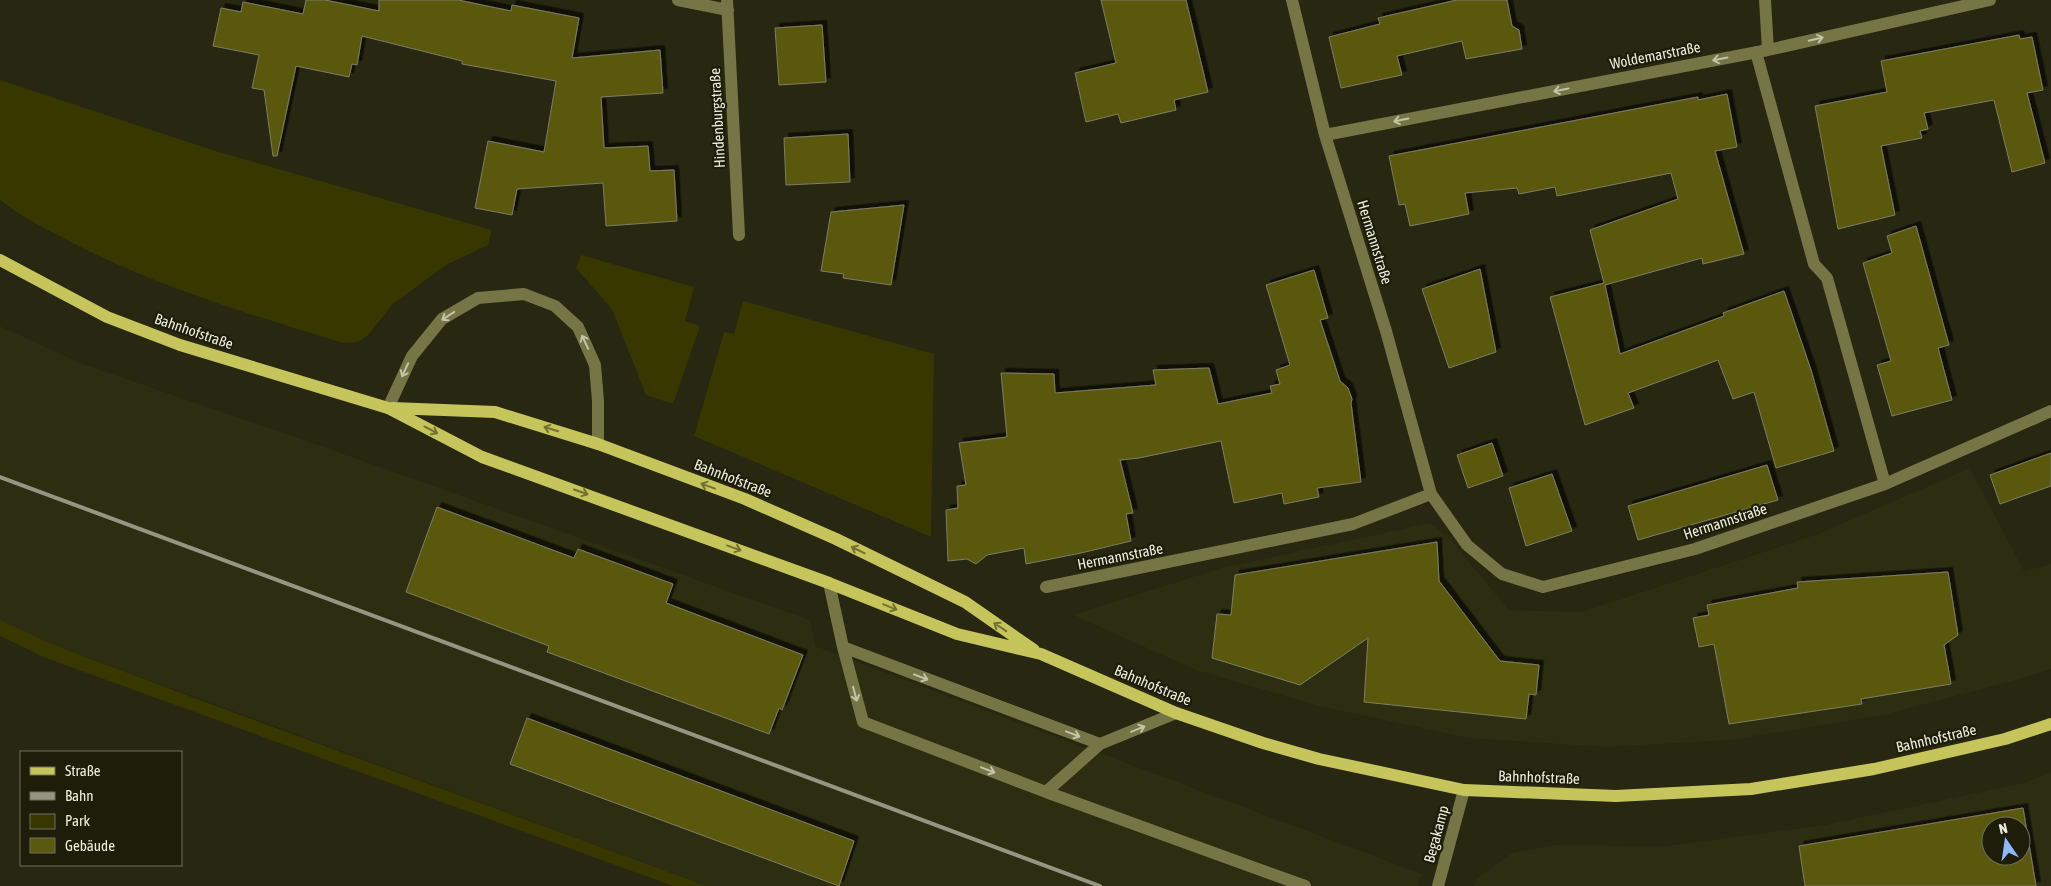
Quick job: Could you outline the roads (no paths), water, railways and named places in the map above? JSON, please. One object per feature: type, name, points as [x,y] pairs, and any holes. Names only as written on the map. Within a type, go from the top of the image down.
[{"type":"main road","name":"Bahnhofstraße","points":[[0,260],[116,321],[279,376],[388,408],[482,457],[829,583],[957,634],[1041,654],[1176,713],[1263,743],[1319,759],[1464,790],[1616,796],[1751,789],[1874,769],[2005,739],[2051,724]]},
{"type":"main road","name":"Bahnhofstraße","points":[[388,408],[495,412],[598,444],[745,499],[965,602],[1041,654]]},
{"type":"street","points":[[678,0],[728,5]]},
{"type":"street","name":"Hermannstraße","points":[[1292,0],[1325,135],[1386,331],[1431,494],[1466,545],[1502,574],[1542,587],[1695,549],[1885,484],[2051,411]]},
{"type":"street","points":[[1765,0],[1762,51],[1814,264],[1827,278],[1885,484]]},
{"type":"street","name":"Woldemarstraße","points":[[1325,135],[1762,51],[1990,0]]},
{"type":"street","name":"Hindenburgstraße","points":[[728,5],[739,235]]},
{"type":"street","points":[[388,408],[412,356],[442,319],[478,298],[524,294],[556,306],[578,327],[595,365],[598,401],[598,444]]},
{"type":"street","name":"Hermannstraße","points":[[1046,587],[1353,524],[1431,494]]},
{"type":"street","points":[[829,583],[843,647],[863,722],[1046,792],[1305,886]]},
{"type":"street","points":[[843,647],[1100,744]]},
{"type":"street","points":[[1046,792],[1100,744],[1176,713]]},
{"type":"street","name":"Begakamp","points":[[1438,886],[1464,790]]},
{"type":"railway","points":[[0,477],[1100,886]]}]
